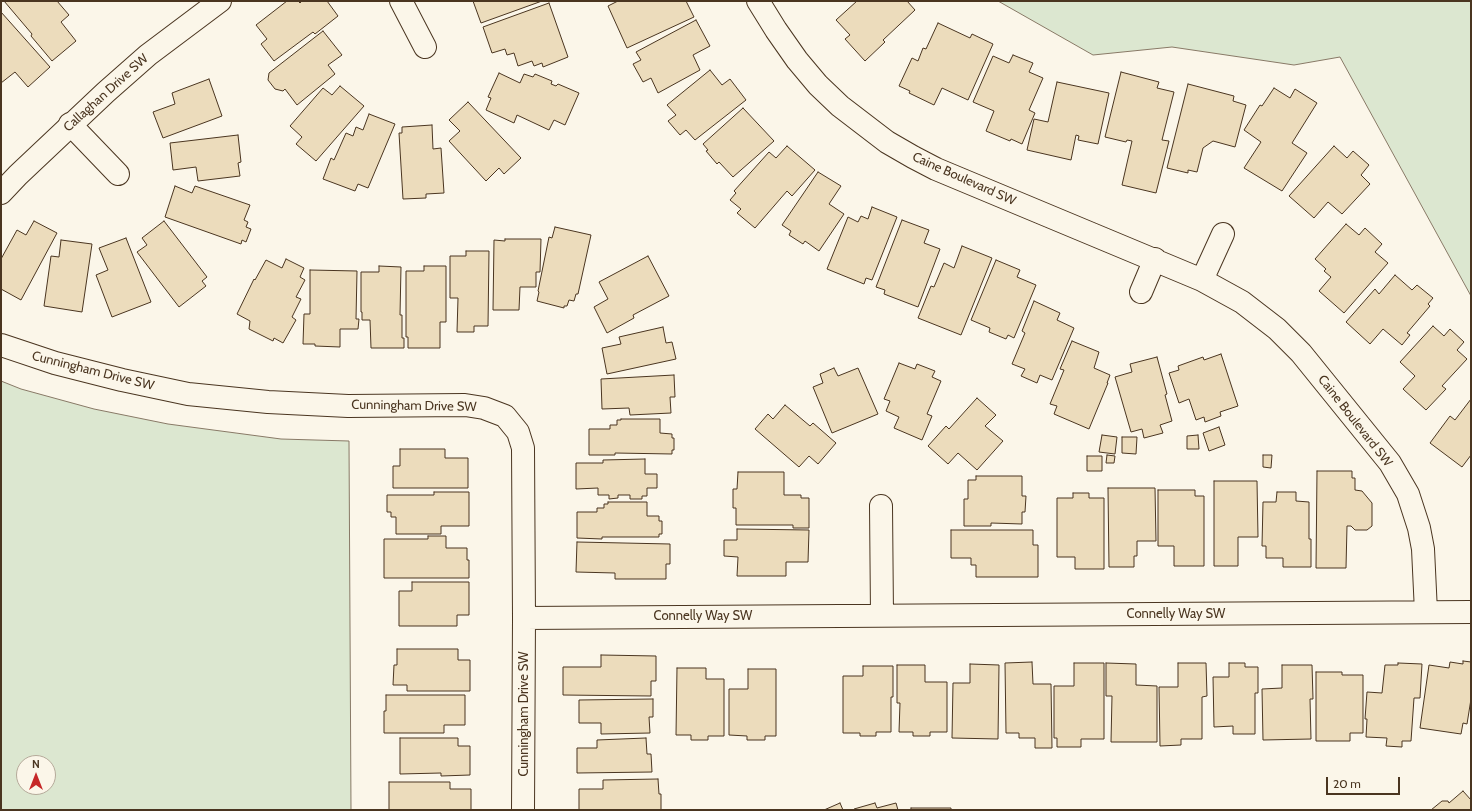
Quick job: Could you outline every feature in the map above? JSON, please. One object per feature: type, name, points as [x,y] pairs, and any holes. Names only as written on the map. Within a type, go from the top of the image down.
[{"type":"street","name":"Callaghan Drive SW","points":[[1,193],[18,174],[70,124],[148,56],[220,1]]},
{"type":"street","points":[[401,1],[425,47]]},
{"type":"street","name":"Caine Boulevard SW","points":[[758,1],[788,48],[818,85],[840,106],[888,142],[936,169],[1202,280],[1242,302],[1277,329],[1302,353],[1390,463],[1408,494],[1419,528],[1423,549],[1426,612]]},
{"type":"street","points":[[70,124],[118,174]]},
{"type":"street","points":[[1202,280],[1223,234]]},
{"type":"street","points":[[1141,292],[1154,259]]},
{"type":"street","name":"Cunningham Drive SW","points":[[1,345],[55,363],[122,380],[188,394],[268,402],[348,406],[465,405],[484,408],[504,416],[518,432],[523,448],[523,810]]},
{"type":"street","points":[[881,506],[882,615]]},
{"type":"street","name":"Connelly Way SW","points":[[524,618],[1471,612]]},
{"type":"green space","points":[[998,1],[1471,1],[1471,296],[1340,57],[1294,65],[1172,47],[1093,55]]},
{"type":"green space","points":[[1,381],[21,389],[94,409],[168,424],[281,439],[349,441],[351,810],[1,810]]},
{"type":"building","points":[[4,1],[57,1],[69,15],[61,22],[76,41],[52,61],[31,36],[32,34]]},
{"type":"building","points":[[287,1],[298,1],[300,3],[302,1],[327,1],[338,16],[315,34],[313,32],[274,61],[261,44],[267,39],[256,25]]},
{"type":"building","points":[[473,1],[542,1],[481,23]]},
{"type":"building","points":[[618,1],[686,1],[694,17],[627,48],[608,6]]},
{"type":"building","points":[[857,1],[907,1],[915,10],[883,40],[885,42],[865,61],[845,39],[850,35],[836,20]]},
{"type":"building","points":[[549,3],[568,57],[543,67],[542,63],[534,66],[532,61],[518,66],[514,53],[507,55],[505,49],[492,53],[483,27]]},
{"type":"building","points":[[1,12],[50,67],[28,87],[15,72],[1,83]]},
{"type":"building","points":[[696,20],[710,46],[693,55],[700,70],[658,93],[651,78],[643,82],[633,64],[641,60],[636,52]]},
{"type":"building","points":[[938,23],[970,38],[972,34],[993,44],[968,100],[942,88],[934,105],[909,93],[910,91],[899,86],[912,58],[918,61],[923,48],[926,49]]},
{"type":"building","points":[[323,31],[342,55],[328,65],[335,74],[297,105],[285,89],[283,91],[275,89],[268,80],[269,73]]},
{"type":"building","points":[[1013,55],[1033,63],[1029,72],[1043,78],[1029,110],[1035,113],[1022,144],[1011,139],[1010,141],[986,131],[994,111],[973,102],[993,56],[1009,63]]},
{"type":"building","points":[[710,70],[722,85],[730,79],[746,100],[695,140],[686,130],[680,135],[668,121],[676,115],[667,105]]},
{"type":"building","points":[[1121,72],[1159,82],[1157,88],[1174,92],[1162,140],[1169,141],[1156,193],[1122,185],[1132,141],[1127,140],[1126,142],[1105,137]]},
{"type":"building","points":[[499,73],[520,83],[524,74],[533,77],[535,74],[552,81],[551,84],[556,86],[558,84],[579,93],[565,125],[554,120],[549,130],[517,115],[514,123],[486,110],[491,98],[488,97]]},
{"type":"building","points":[[209,79],[222,116],[163,138],[153,112],[175,104],[172,93]]},
{"type":"building","points":[[1057,82],[1109,93],[1098,144],[1078,140],[1079,136],[1076,135],[1071,160],[1027,150],[1034,119],[1048,122]]},
{"type":"building","points":[[1188,84],[1234,96],[1233,101],[1246,105],[1235,147],[1213,141],[1203,148],[1197,172],[1188,170],[1188,173],[1167,168]]},
{"type":"building","points":[[340,86],[364,106],[316,161],[296,144],[302,137],[290,126],[323,88],[332,95]]},
{"type":"building","points":[[1274,88],[1290,98],[1295,89],[1317,103],[1292,143],[1307,153],[1282,191],[1244,168],[1261,142],[1244,130],[1260,105],[1262,106]]},
{"type":"building","points":[[468,102],[521,158],[504,174],[499,168],[486,181],[449,141],[460,131],[449,120]]},
{"type":"building","points":[[743,108],[774,141],[733,177],[719,162],[717,164],[706,151],[708,150],[703,144]]},
{"type":"building","points":[[369,114],[395,124],[368,188],[358,184],[355,191],[323,179],[331,158],[334,160],[346,133],[353,136],[356,127],[363,130]]},
{"type":"building","points":[[432,125],[433,149],[441,148],[444,193],[426,194],[426,198],[403,199],[399,133],[402,133],[402,127]]},
{"type":"building","points":[[238,135],[241,162],[238,163],[240,176],[198,181],[196,167],[173,170],[170,143]]},
{"type":"building","points":[[787,146],[815,170],[792,196],[787,191],[755,228],[737,213],[741,209],[730,200],[736,193],[734,191],[769,152],[776,158]]},
{"type":"building","points":[[1334,146],[1347,158],[1353,151],[1369,165],[1361,175],[1370,184],[1342,214],[1328,202],[1314,218],[1289,196]]},
{"type":"building","points":[[818,172],[841,186],[829,204],[844,214],[819,251],[805,241],[803,244],[789,235],[791,231],[782,225]]},
{"type":"building","points":[[175,186],[192,193],[195,186],[250,205],[244,220],[248,222],[246,227],[251,229],[246,242],[242,240],[241,244],[165,217]]},
{"type":"building","points":[[872,207],[897,217],[872,280],[866,278],[864,284],[827,269],[848,217],[858,222],[861,216],[868,219]]},
{"type":"building","points":[[902,220],[929,230],[924,243],[940,249],[918,307],[884,294],[885,290],[876,287]]},
{"type":"building","points":[[34,221],[57,233],[21,300],[1,289],[1,259],[17,230],[26,235]]},
{"type":"building","points":[[164,221],[207,277],[202,281],[206,286],[179,307],[137,252],[147,245],[142,238]]},
{"type":"building","points":[[1346,224],[1359,235],[1365,228],[1382,244],[1375,252],[1388,263],[1344,313],[1319,291],[1331,277],[1324,271],[1326,269],[1315,259]]},
{"type":"building","points":[[555,227],[591,235],[578,294],[576,294],[574,301],[569,300],[567,306],[564,306],[564,308],[537,301],[549,237],[552,238]]},
{"type":"building","points":[[126,238],[151,302],[112,317],[96,275],[108,270],[99,248]]},
{"type":"building","points":[[505,239],[541,239],[540,272],[536,272],[536,287],[520,287],[519,310],[493,310],[494,240],[505,241]]},
{"type":"building","points":[[61,240],[92,244],[82,312],[44,306],[51,256],[59,257]]},
{"type":"building","points":[[962,246],[992,258],[961,335],[918,318],[931,286],[934,287],[944,263],[954,268]]},
{"type":"building","points":[[466,251],[489,251],[488,326],[474,326],[474,332],[457,332],[458,298],[450,298],[450,256],[466,256]]},
{"type":"building","points":[[648,256],[669,296],[633,315],[634,318],[607,333],[594,307],[608,299],[599,282]]},
{"type":"building","points":[[286,259],[304,268],[300,277],[305,280],[296,297],[301,299],[292,317],[296,320],[283,343],[274,338],[273,341],[249,329],[250,321],[237,314],[254,279],[255,280],[266,260],[282,268]]},
{"type":"building","points":[[996,260],[1020,270],[1017,277],[1036,285],[1014,338],[1008,335],[1006,339],[989,332],[990,328],[971,320]]},
{"type":"building","points":[[379,266],[401,267],[400,315],[402,315],[402,338],[404,338],[404,348],[371,348],[370,320],[362,320],[361,272],[379,272]]},
{"type":"building","points":[[424,266],[446,266],[446,322],[440,322],[440,348],[408,348],[408,337],[406,337],[406,271],[424,271]]},
{"type":"building","points":[[310,270],[357,271],[356,319],[359,319],[358,329],[340,329],[340,347],[303,344],[304,314],[310,314]]},
{"type":"building","points":[[1395,275],[1412,290],[1417,285],[1433,298],[1428,304],[1430,306],[1407,333],[1410,335],[1402,345],[1383,329],[1370,344],[1346,322],[1375,289],[1379,294]]},
{"type":"building","points":[[1034,301],[1060,313],[1057,320],[1074,328],[1052,380],[1040,375],[1037,383],[1021,376],[1025,369],[1012,364],[1025,333],[1022,331]]},
{"type":"building","points":[[1433,326],[1444,336],[1450,329],[1464,342],[1457,350],[1467,359],[1442,386],[1446,389],[1426,410],[1403,389],[1415,376],[1400,362]]},
{"type":"building","points":[[663,327],[666,343],[672,342],[676,359],[607,374],[602,348],[621,344],[619,337]]},
{"type":"building","points":[[1072,341],[1099,352],[1094,368],[1110,375],[1089,429],[1054,414],[1057,406],[1050,404],[1064,370],[1060,369]]},
{"type":"building","points":[[1221,354],[1238,406],[1220,412],[1221,416],[1205,422],[1204,417],[1196,420],[1189,399],[1179,403],[1169,373],[1179,370],[1178,366],[1203,357],[1204,360]]},
{"type":"building","points":[[1157,357],[1167,394],[1165,395],[1172,421],[1160,425],[1163,433],[1144,438],[1142,429],[1131,432],[1115,377],[1132,372],[1130,364]]},
{"type":"building","points":[[899,363],[915,369],[917,364],[935,371],[932,377],[941,381],[927,414],[932,416],[922,440],[894,428],[899,417],[886,411],[890,401],[884,399]]},
{"type":"building","points":[[834,368],[838,376],[858,368],[878,414],[832,433],[813,387],[823,383],[820,374]]},
{"type":"building","points":[[674,375],[675,397],[670,397],[671,413],[630,415],[629,408],[602,409],[601,379]]},
{"type":"building","points":[[977,398],[996,415],[985,426],[1003,441],[977,470],[958,453],[948,464],[928,446],[946,426],[949,429]]},
{"type":"building","points":[[1471,399],[1471,455],[1462,467],[1430,443],[1450,416],[1455,420]]},
{"type":"building","points":[[785,405],[810,426],[813,423],[836,443],[818,464],[809,456],[799,467],[755,429],[768,414],[773,419]]},
{"type":"building","points":[[660,419],[660,433],[672,434],[672,438],[674,438],[674,450],[672,450],[672,454],[615,453],[615,455],[589,455],[589,429],[610,429],[610,425],[617,425],[617,420]]},
{"type":"building","points":[[1219,427],[1225,445],[1209,451],[1203,433]]},
{"type":"building","points":[[1102,435],[1117,437],[1115,454],[1099,452]]},
{"type":"building","points":[[1198,435],[1199,449],[1187,449],[1187,436]]},
{"type":"building","points":[[1122,437],[1137,437],[1136,454],[1122,453]]},
{"type":"building","points":[[400,449],[445,449],[445,458],[468,458],[468,488],[393,488],[393,466],[400,466]]},
{"type":"building","points":[[1107,455],[1115,456],[1114,463],[1106,463]]},
{"type":"building","points":[[1263,455],[1272,455],[1271,468],[1263,467]]},
{"type":"building","points":[[1087,456],[1102,456],[1102,471],[1087,471]]},
{"type":"building","points":[[645,459],[645,474],[657,474],[657,488],[647,488],[647,496],[642,496],[642,499],[630,499],[630,495],[618,495],[618,498],[609,499],[609,495],[598,495],[598,488],[576,489],[576,463],[603,463],[603,460]]},
{"type":"building","points":[[1317,471],[1352,471],[1352,478],[1355,478],[1355,490],[1362,491],[1372,503],[1372,526],[1367,530],[1355,530],[1351,526],[1347,526],[1346,568],[1316,568]]},
{"type":"building","points":[[738,472],[784,472],[784,495],[801,495],[801,498],[809,498],[809,528],[793,528],[793,525],[736,525],[736,508],[733,508],[733,489],[737,489]]},
{"type":"building","points":[[976,476],[1022,476],[1022,496],[1026,496],[1025,512],[1022,512],[1022,524],[991,523],[991,526],[964,526],[964,499],[968,499],[968,480],[976,480]]},
{"type":"building","points":[[1214,481],[1257,481],[1258,537],[1238,537],[1238,566],[1214,566]]},
{"type":"building","points":[[1108,488],[1155,488],[1156,541],[1137,541],[1137,556],[1134,556],[1134,567],[1109,567]]},
{"type":"building","points":[[1158,490],[1195,490],[1195,496],[1204,496],[1204,566],[1174,566],[1174,546],[1158,546]]},
{"type":"building","points":[[434,492],[469,492],[469,526],[441,526],[441,534],[396,534],[396,517],[391,517],[391,512],[387,512],[387,495],[434,495]]},
{"type":"building","points":[[1277,492],[1296,492],[1296,501],[1309,502],[1311,567],[1283,567],[1283,558],[1266,558],[1266,546],[1262,546],[1263,502],[1276,502]]},
{"type":"building","points":[[1073,493],[1089,493],[1089,498],[1104,498],[1104,569],[1075,569],[1075,557],[1057,557],[1057,498],[1073,498]]},
{"type":"building","points":[[608,502],[647,502],[647,516],[659,516],[659,521],[662,521],[662,534],[659,534],[659,537],[602,537],[602,539],[577,538],[577,512],[597,512],[597,508],[604,508],[604,504],[608,504]]},
{"type":"building","points":[[737,529],[809,530],[808,562],[786,562],[786,576],[737,576],[738,557],[724,556],[724,540],[737,540]]},
{"type":"building","points":[[951,530],[1033,530],[1033,545],[1038,545],[1038,577],[976,577],[976,565],[971,565],[971,558],[951,558]]},
{"type":"building","points":[[428,536],[446,536],[446,548],[467,548],[469,578],[384,578],[384,539],[428,539]]},
{"type":"building","points":[[577,542],[670,544],[670,564],[666,564],[666,579],[615,579],[615,573],[576,572]]},
{"type":"building","points":[[412,582],[469,582],[469,615],[457,615],[457,626],[399,626],[399,591],[412,591]]},
{"type":"building","points":[[397,649],[458,649],[458,660],[470,660],[470,691],[407,691],[407,685],[393,685],[394,665],[397,665]]},
{"type":"building","points":[[601,655],[656,656],[656,681],[651,681],[651,696],[563,695],[563,667],[601,667]]},
{"type":"building","points":[[1463,661],[1471,662],[1471,699],[1467,724],[1463,723],[1461,734],[1420,728],[1429,665],[1449,668],[1450,662],[1463,664]]},
{"type":"building","points":[[1032,662],[1033,684],[1051,684],[1052,748],[1035,748],[1035,738],[1019,738],[1019,733],[1006,733],[1005,663]]},
{"type":"building","points":[[1074,663],[1104,663],[1104,739],[1081,739],[1081,747],[1057,747],[1057,738],[1054,738],[1054,686],[1074,686]]},
{"type":"building","points":[[1106,663],[1136,664],[1136,685],[1157,686],[1157,742],[1111,742],[1112,696],[1106,696]]},
{"type":"building","points":[[1178,663],[1206,663],[1207,696],[1202,697],[1202,739],[1181,739],[1181,745],[1160,746],[1159,687],[1178,687]]},
{"type":"building","points":[[1229,663],[1245,663],[1245,667],[1258,667],[1258,693],[1255,693],[1255,734],[1233,734],[1233,726],[1214,727],[1213,677],[1229,677]]},
{"type":"building","points":[[1398,663],[1422,664],[1420,698],[1414,698],[1411,741],[1402,741],[1402,747],[1386,746],[1387,738],[1366,737],[1367,719],[1365,719],[1367,692],[1382,693],[1385,665],[1398,665]]},
{"type":"building","points":[[970,664],[999,665],[998,739],[952,738],[953,683],[970,683]]},
{"type":"building","points":[[897,665],[925,665],[925,682],[947,682],[947,732],[930,732],[930,736],[913,736],[913,732],[899,732],[900,703],[897,703]]},
{"type":"building","points":[[1282,665],[1312,665],[1313,699],[1310,699],[1311,739],[1263,740],[1262,689],[1282,688]]},
{"type":"building","points":[[863,666],[893,666],[891,732],[876,732],[876,736],[860,736],[860,733],[843,733],[843,676],[863,676]]},
{"type":"building","points":[[677,668],[706,668],[706,679],[724,679],[724,736],[708,736],[708,740],[691,740],[691,735],[676,735]]},
{"type":"building","points":[[748,669],[776,669],[776,736],[765,736],[765,740],[747,740],[747,736],[729,735],[729,689],[748,689]]},
{"type":"building","points":[[1316,672],[1342,672],[1342,675],[1363,675],[1363,733],[1350,733],[1350,741],[1316,741]]},
{"type":"building","points":[[386,695],[465,695],[465,725],[444,725],[444,733],[384,733]]},
{"type":"building","points":[[653,699],[653,717],[649,717],[650,733],[601,734],[601,723],[579,723],[579,700]]},
{"type":"building","points":[[400,738],[458,738],[458,746],[470,746],[470,775],[441,776],[441,773],[400,774]]},
{"type":"building","points":[[646,738],[647,754],[651,754],[652,772],[577,773],[577,748],[597,748],[597,740]]},
{"type":"building","points":[[658,779],[659,794],[661,794],[661,810],[579,810],[579,789],[603,789],[603,780]]},
{"type":"building","points":[[389,782],[450,782],[450,789],[471,789],[471,810],[389,810]]},
{"type":"building","points":[[1463,791],[1471,800],[1471,810],[1431,810],[1442,801],[1448,801],[1449,803]]},
{"type":"building","points":[[840,803],[843,810],[824,810]]},
{"type":"building","points":[[875,803],[877,808],[896,803],[898,810],[854,809]]},
{"type":"building","points":[[911,808],[951,808],[951,810],[911,810]]}]
